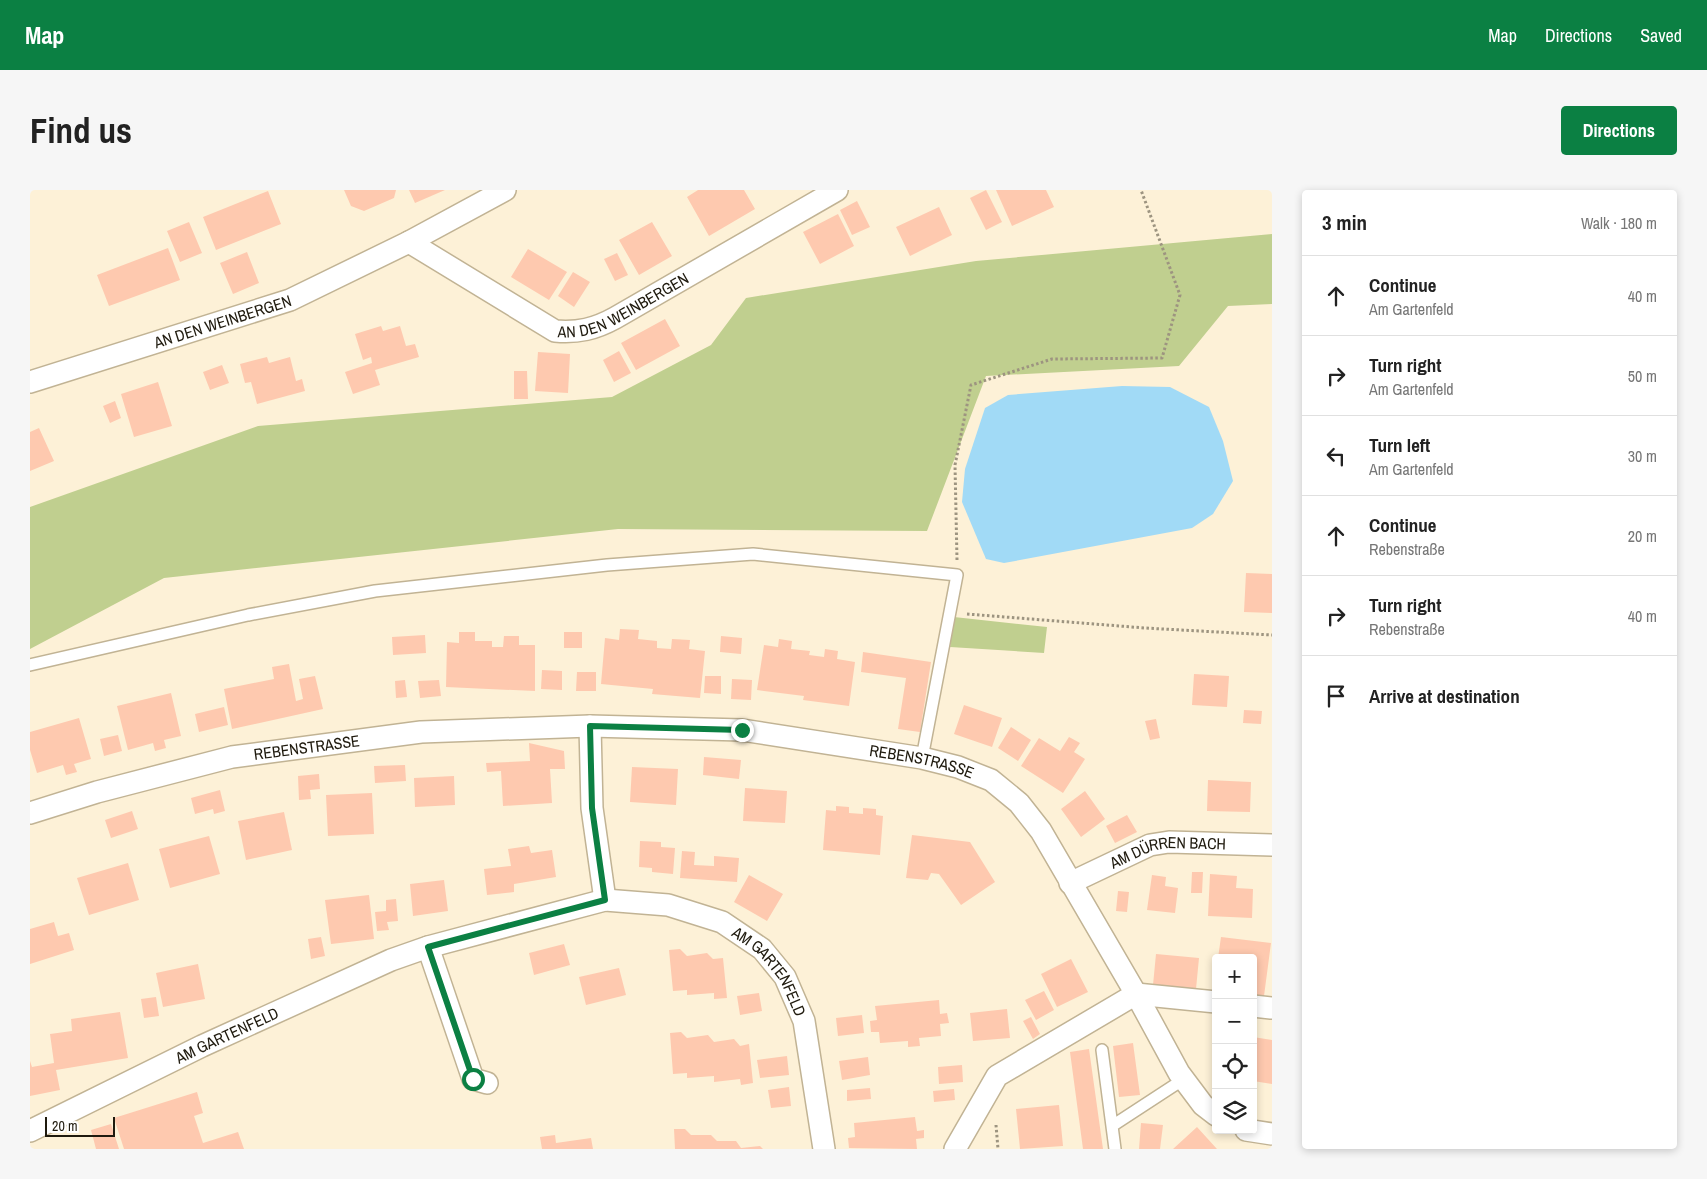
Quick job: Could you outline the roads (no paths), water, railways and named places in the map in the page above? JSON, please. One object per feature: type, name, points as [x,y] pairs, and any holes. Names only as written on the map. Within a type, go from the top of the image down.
[{"type":"street","name":"AN DEN WEINBERGEN","points":[[30,382],[290,300],[409,242],[506,190]]},
{"type":"street","name":"AN DEN WEINBERGEN","points":[[409,242],[555,330],[574,333],[597,327],[609,321],[837,190]]},
{"type":"street","name":"REBENSTRASSE","points":[[30,813],[97,792],[232,757],[421,732],[590,726],[742,730],[922,758],[958,767],[991,780],[1019,803],[1041,831],[1184,1079],[1203,1105],[1212,1112]]},
{"type":"street","points":[[590,726],[592,808],[605,900]]},
{"type":"street","name":"AM DÜRREN BACH","points":[[1070,883],[1150,845],[1169,842],[1272,845]]},
{"type":"street","name":"AM GARTENFELD","points":[[30,1131],[202,1046],[391,960],[428,947],[605,900],[668,905],[722,922],[762,949],[785,977],[804,1021],[824,1149]]},
{"type":"street","points":[[428,947],[473,1079],[488,1083]]},
{"type":"street","points":[[955,1149],[997,1076],[1136,994],[1212,1002]]},
{"type":"street","points":[[1257,1132],[1272,1134]]},
{"type":"lane","points":[[30,665],[248,615],[375,591],[607,564],[753,554],[957,575],[922,758]]},
{"type":"lane","points":[[1102,1050],[1114,1149]]},
{"type":"lane","points":[[1112,1126],[1184,1079]]},
{"type":"water","points":[[1122,386],[1170,387],[1209,407],[1223,441],[1233,481],[1213,514],[1192,528],[1004,563],[986,559],[962,502],[965,469],[985,408],[1008,395]]}]
